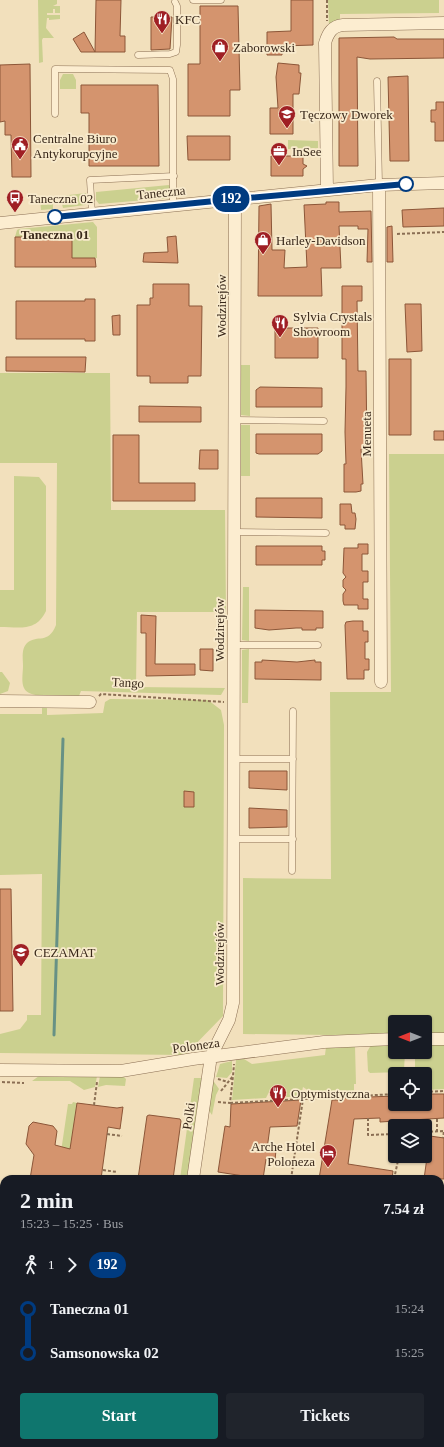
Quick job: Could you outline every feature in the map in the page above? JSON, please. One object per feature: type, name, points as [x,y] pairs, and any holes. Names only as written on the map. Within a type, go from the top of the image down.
[{"type":"street","points":[[327,190],[325,43],[330,31],[338,26],[444,23]]},
{"type":"street","name":"Taneczna","points":[[0,223],[379,185],[444,183]]},
{"type":"street","name":"Menueta","points":[[379,185],[381,682]]},
{"type":"street","name":"Wodzirejów","points":[[211,1056],[229,1020],[233,1003],[235,199]]},
{"type":"street","points":[[0,701],[90,702]]},
{"type":"street","name":"Poloneza","points":[[0,1070],[121,1071],[211,1056],[324,1042],[388,1039]]},
{"type":"street","points":[[432,1039],[444,1040]]},
{"type":"street","name":"Polki","points":[[194,1175],[211,1056]]},
{"type":"lane","points":[[193,0],[221,0]]},
{"type":"lane","points":[[138,55],[170,54],[176,52],[177,6],[175,2]]},
{"type":"lane","points":[[55,114],[55,69],[170,70],[173,79],[173,205]]},
{"type":"lane","points":[[377,81],[379,185]]},
{"type":"lane","points":[[92,214],[90,180],[174,176]]},
{"type":"lane","points":[[234,420],[324,421]]},
{"type":"lane","points":[[233,532],[326,533]]},
{"type":"lane","points":[[233,645],[318,645]]},
{"type":"lane","points":[[292,871],[293,711]]},
{"type":"lane","points":[[233,759],[293,759]]},
{"type":"lane","points":[[233,839],[292,839]]},
{"type":"path","points":[[327,0],[327,36]]},
{"type":"path","points":[[397,234],[444,232]]},
{"type":"path","name":"Tango","points":[[90,702],[101,694],[233,702]]},
{"type":"path","points":[[230,1103],[234,1059]]},
{"type":"path","points":[[94,1105],[99,1071]]},
{"type":"path","points":[[221,1091],[233,1076]]},
{"type":"path","points":[[215,1078],[228,1082]]},
{"type":"path","points":[[0,1082],[24,1083]]},
{"type":"path","points":[[432,1092],[444,1091]]},
{"type":"path","points":[[218,1102],[230,1103],[388,1094]]},
{"type":"path","points":[[292,1175],[303,1098]]},
{"type":"path","points":[[368,1118],[368,1135],[388,1134]]},
{"type":"path","points":[[437,1119],[437,1131]]},
{"type":"path","points":[[432,1131],[444,1131],[442,1138]]},
{"type":"path","points":[[107,1134],[122,1136]]},
{"type":"path","points":[[395,1175],[397,1163]]},
{"type":"path","points":[[104,1170],[117,1172]]},
{"type":"green space","points":[[38,0],[57,0],[57,4],[53,6],[60,6],[60,13],[55,13],[55,9],[53,9],[53,13],[47,13],[47,15],[60,15],[60,19],[49,20],[49,18],[47,18],[46,28],[54,38],[43,38],[43,62],[39,63]]},
{"type":"green space","points":[[328,0],[439,0],[439,13],[340,14],[340,21],[329,26]]},
{"type":"green space","points":[[63,74],[73,74],[76,80],[76,89],[60,89],[60,80]]},
{"type":"green space","points":[[288,140],[318,141],[318,148],[288,149]]},
{"type":"green space","points":[[169,185],[171,191],[169,198],[99,204],[96,200],[96,192]]},
{"type":"green space","points":[[86,193],[87,202],[85,205],[63,208],[60,196]]},
{"type":"green space","points":[[53,197],[53,209],[41,210],[40,198]]},
{"type":"green space","points":[[93,222],[97,227],[97,258],[72,258],[72,237],[15,237],[17,230],[19,229]]},
{"type":"green space","points":[[241,365],[250,365],[250,416],[241,415]]},
{"type":"green space","points":[[0,373],[110,373],[111,510],[225,510],[226,612],[137,612],[136,687],[225,688],[221,695],[81,691],[79,696],[40,696],[27,692],[24,688],[22,680],[23,654],[25,645],[31,640],[50,635],[56,625],[57,463],[0,463]]},
{"type":"green space","points":[[241,425],[250,425],[250,476],[241,476]]},
{"type":"green space","points":[[389,454],[444,454],[444,1034],[432,1034],[432,1015],[388,1015],[388,1034],[243,1034],[243,878],[331,879],[330,692],[391,692]]},
{"type":"green space","points":[[14,476],[39,477],[46,486],[46,611],[42,618],[27,627],[0,627],[0,590],[14,590]]},
{"type":"green space","points":[[243,587],[249,587],[249,641],[242,640]]},
{"type":"green space","points":[[249,649],[248,703],[242,703],[242,650]]},
{"type":"green space","points":[[0,672],[2,672],[10,683],[8,691],[0,694]]},
{"type":"green space","points":[[110,699],[208,700],[221,710],[224,725],[223,1016],[185,1055],[0,1053],[0,1034],[20,1029],[27,1020],[27,1015],[41,1015],[42,874],[0,875],[0,714],[42,714],[42,707],[47,708],[47,715],[103,713],[105,702]]},
{"type":"green space","points":[[432,1043],[444,1044],[444,1089],[432,1090],[432,1067],[415,1067],[415,1059],[432,1059]]},
{"type":"green space","points":[[388,1044],[388,1059],[405,1059],[404,1067],[388,1067],[388,1072],[370,1073],[368,1071],[367,1052],[371,1045]]},
{"type":"green space","points":[[355,1046],[356,1084],[354,1084],[354,1094],[312,1097],[309,1091],[303,1087],[301,1096],[275,1098],[274,1089],[270,1090],[266,1098],[232,1100],[236,1060],[244,1059],[252,1064],[325,1055],[326,1047]]},
{"type":"green space","points":[[232,1061],[232,1072],[227,1078],[216,1077],[220,1064]]},
{"type":"green space","points":[[39,1076],[97,1076],[95,1087],[84,1090],[70,1081],[32,1081]]},
{"type":"green space","points":[[100,1076],[123,1076],[126,1079],[125,1086],[106,1085],[98,1087]]},
{"type":"green space","points":[[194,1078],[202,1078],[189,1175],[181,1175]]},
{"type":"green space","points":[[212,1079],[219,1089],[216,1095],[212,1115],[208,1109]]},
{"type":"green space","points":[[73,1102],[77,1103],[67,1175],[58,1175],[68,1104],[72,1104]]},
{"type":"building","points":[[96,0],[121,0],[120,36],[125,36],[125,52],[95,52]]},
{"type":"building","points":[[291,0],[313,0],[313,45],[282,46],[282,55],[267,55],[267,32],[291,31]]},
{"type":"building","name":"Zaborowski","points":[[200,6],[238,6],[240,90],[230,90],[230,116],[188,116],[188,64],[200,64]]},
{"type":"building","name":"KFC","points":[[151,17],[172,17],[170,49],[151,50]]},
{"type":"building","points":[[84,32],[95,52],[81,52],[73,39]]},
{"type":"building","points":[[394,37],[397,39],[444,39],[444,58],[370,59],[357,57],[358,166],[339,166],[339,38]]},
{"type":"building","points":[[278,63],[299,65],[299,73],[301,73],[299,94],[293,94],[293,134],[270,134],[270,108],[278,108],[276,77]]},
{"type":"building","points":[[30,64],[31,177],[12,177],[11,135],[5,135],[5,121],[0,122],[0,65]]},
{"type":"building","points":[[408,76],[409,161],[390,161],[388,77]]},
{"type":"building","points":[[81,85],[158,85],[159,166],[89,166],[89,113],[81,113]]},
{"type":"building","points":[[436,102],[444,102],[444,141],[435,141],[435,122],[431,122],[431,110],[436,110]]},
{"type":"building","points":[[187,136],[230,136],[230,160],[188,160]]},
{"type":"building","points":[[271,156],[303,156],[303,164],[307,166],[303,169],[303,176],[271,176]]},
{"type":"building","points":[[326,202],[339,202],[339,212],[371,211],[372,262],[367,262],[368,229],[358,229],[358,226],[339,226],[341,268],[321,268],[322,296],[258,296],[259,206],[271,204],[272,250],[285,250],[284,268],[307,267],[304,205],[326,204]]},
{"type":"building","points":[[444,208],[444,226],[403,227],[402,210]]},
{"type":"building","points":[[392,226],[393,262],[387,262],[387,227]]},
{"type":"building","points":[[176,236],[178,263],[143,262],[144,253],[168,252],[167,237]]},
{"type":"building","points":[[15,237],[72,237],[72,258],[95,258],[96,267],[15,267]]},
{"type":"building","points":[[153,284],[189,284],[189,306],[202,306],[201,376],[188,376],[188,383],[150,383],[150,376],[137,376],[137,305],[150,305],[150,298],[153,298]]},
{"type":"building","points":[[342,286],[362,286],[362,301],[357,301],[358,371],[366,371],[367,449],[361,449],[363,484],[361,484],[361,491],[356,492],[344,492],[344,464],[346,464],[346,359],[342,359]]},
{"type":"building","points":[[85,299],[95,299],[95,341],[85,341],[85,339],[16,339],[16,301],[85,301]]},
{"type":"building","points":[[405,304],[421,304],[422,351],[407,352]]},
{"type":"building","points":[[120,315],[120,335],[113,335],[112,316]]},
{"type":"building","points":[[275,328],[318,328],[318,358],[275,358]]},
{"type":"building","points":[[6,357],[86,357],[85,372],[6,371]]},
{"type":"building","points":[[389,359],[411,359],[411,435],[389,435]]},
{"type":"building","points":[[260,387],[322,388],[322,407],[256,407],[256,390]]},
{"type":"building","points":[[139,406],[201,407],[201,422],[139,422]]},
{"type":"building","points":[[434,431],[444,431],[444,440],[434,440]]},
{"type":"building","points":[[256,434],[322,434],[322,451],[318,454],[259,454],[256,453]]},
{"type":"building","points":[[113,435],[139,435],[139,483],[195,483],[195,501],[113,501]]},
{"type":"building","points":[[200,450],[218,450],[218,469],[199,469]]},
{"type":"building","points":[[256,498],[322,498],[322,518],[256,517]]},
{"type":"building","points":[[340,504],[351,504],[352,513],[355,513],[356,519],[355,529],[345,529],[345,525],[340,525]]},
{"type":"building","points":[[358,544],[368,544],[368,554],[362,554],[362,571],[368,571],[368,582],[363,582],[363,599],[368,599],[368,609],[358,609],[358,605],[344,605],[343,601],[343,594],[346,590],[343,587],[343,580],[346,577],[343,573],[344,548],[358,548]]},
{"type":"building","points":[[256,546],[322,546],[322,551],[325,551],[325,560],[322,560],[322,565],[256,565]]},
{"type":"building","points":[[255,610],[323,611],[323,628],[316,628],[316,630],[302,630],[302,628],[296,628],[269,630],[255,628]]},
{"type":"building","points":[[141,615],[156,616],[155,664],[195,664],[195,675],[146,676],[146,633],[141,633]]},
{"type":"building","points":[[363,621],[363,631],[368,631],[368,642],[365,642],[365,659],[369,659],[369,670],[364,670],[364,679],[347,679],[345,625],[346,622]]},
{"type":"building","points":[[200,649],[213,649],[213,671],[200,670]]},
{"type":"building","points":[[262,660],[297,662],[315,660],[315,662],[321,662],[321,680],[255,679],[255,662],[262,662]]},
{"type":"building","points":[[249,771],[287,771],[287,790],[249,788]]},
{"type":"building","points":[[184,791],[194,792],[194,807],[184,807]]},
{"type":"building","points":[[249,808],[287,810],[287,827],[249,828]]},
{"type":"building","points":[[0,889],[11,889],[13,1011],[0,1011]]},
{"type":"building","points":[[432,1094],[444,1094],[444,1118],[388,1119],[388,1122],[380,1122],[380,1118],[354,1119],[348,1164],[393,1171],[392,1175],[320,1175],[332,1100],[342,1100],[342,1098],[388,1096],[388,1111],[432,1111]]},
{"type":"building","points":[[301,1100],[297,1126],[270,1127],[267,1149],[276,1150],[275,1160],[266,1159],[264,1175],[237,1175],[218,1172],[225,1126],[230,1127],[231,1104]]},
{"type":"building","points":[[77,1103],[117,1108],[123,1107],[120,1129],[108,1127],[102,1175],[31,1175],[34,1155],[26,1144],[29,1126],[33,1122],[53,1126],[57,1131],[55,1145],[70,1149]]},
{"type":"building","points":[[147,1116],[180,1119],[181,1121],[174,1175],[139,1175]]},
{"type":"building","points":[[432,1136],[444,1138],[444,1175],[425,1175],[426,1163],[432,1163]]},
{"type":"waterway","points":[[54,1035],[63,739]]},
{"type":"bus line","name":"192","points":[[55,217],[379,185],[406,184]]},
{"type":"place","name":"KFC","points":[[162,34]]},
{"type":"place","name":"Zaborowski","points":[[220,62]]},
{"type":"place","name":"Tęczowy Dworek","points":[[287,129]]},
{"type":"place","name":"Centralne Biuro Antykorupcyjne","points":[[20,160]]},
{"type":"place","name":"InSee","points":[[279,166]]},
{"type":"place","name":"Taneczna 02","points":[[15,213]]},
{"type":"place","name":"Taneczna 01","points":[[55,217]]},
{"type":"place","name":"Harley-Davidson","points":[[263,255]]},
{"type":"place","name":"Sylvia Crystals Showroom","points":[[280,338]]},
{"type":"place","name":"CEZAMAT","points":[[21,967]]},
{"type":"place","name":"Optymistyczna","points":[[278,1108]]},
{"type":"place","name":"Arche Hotel Poloneza","points":[[328,1168]]}]
